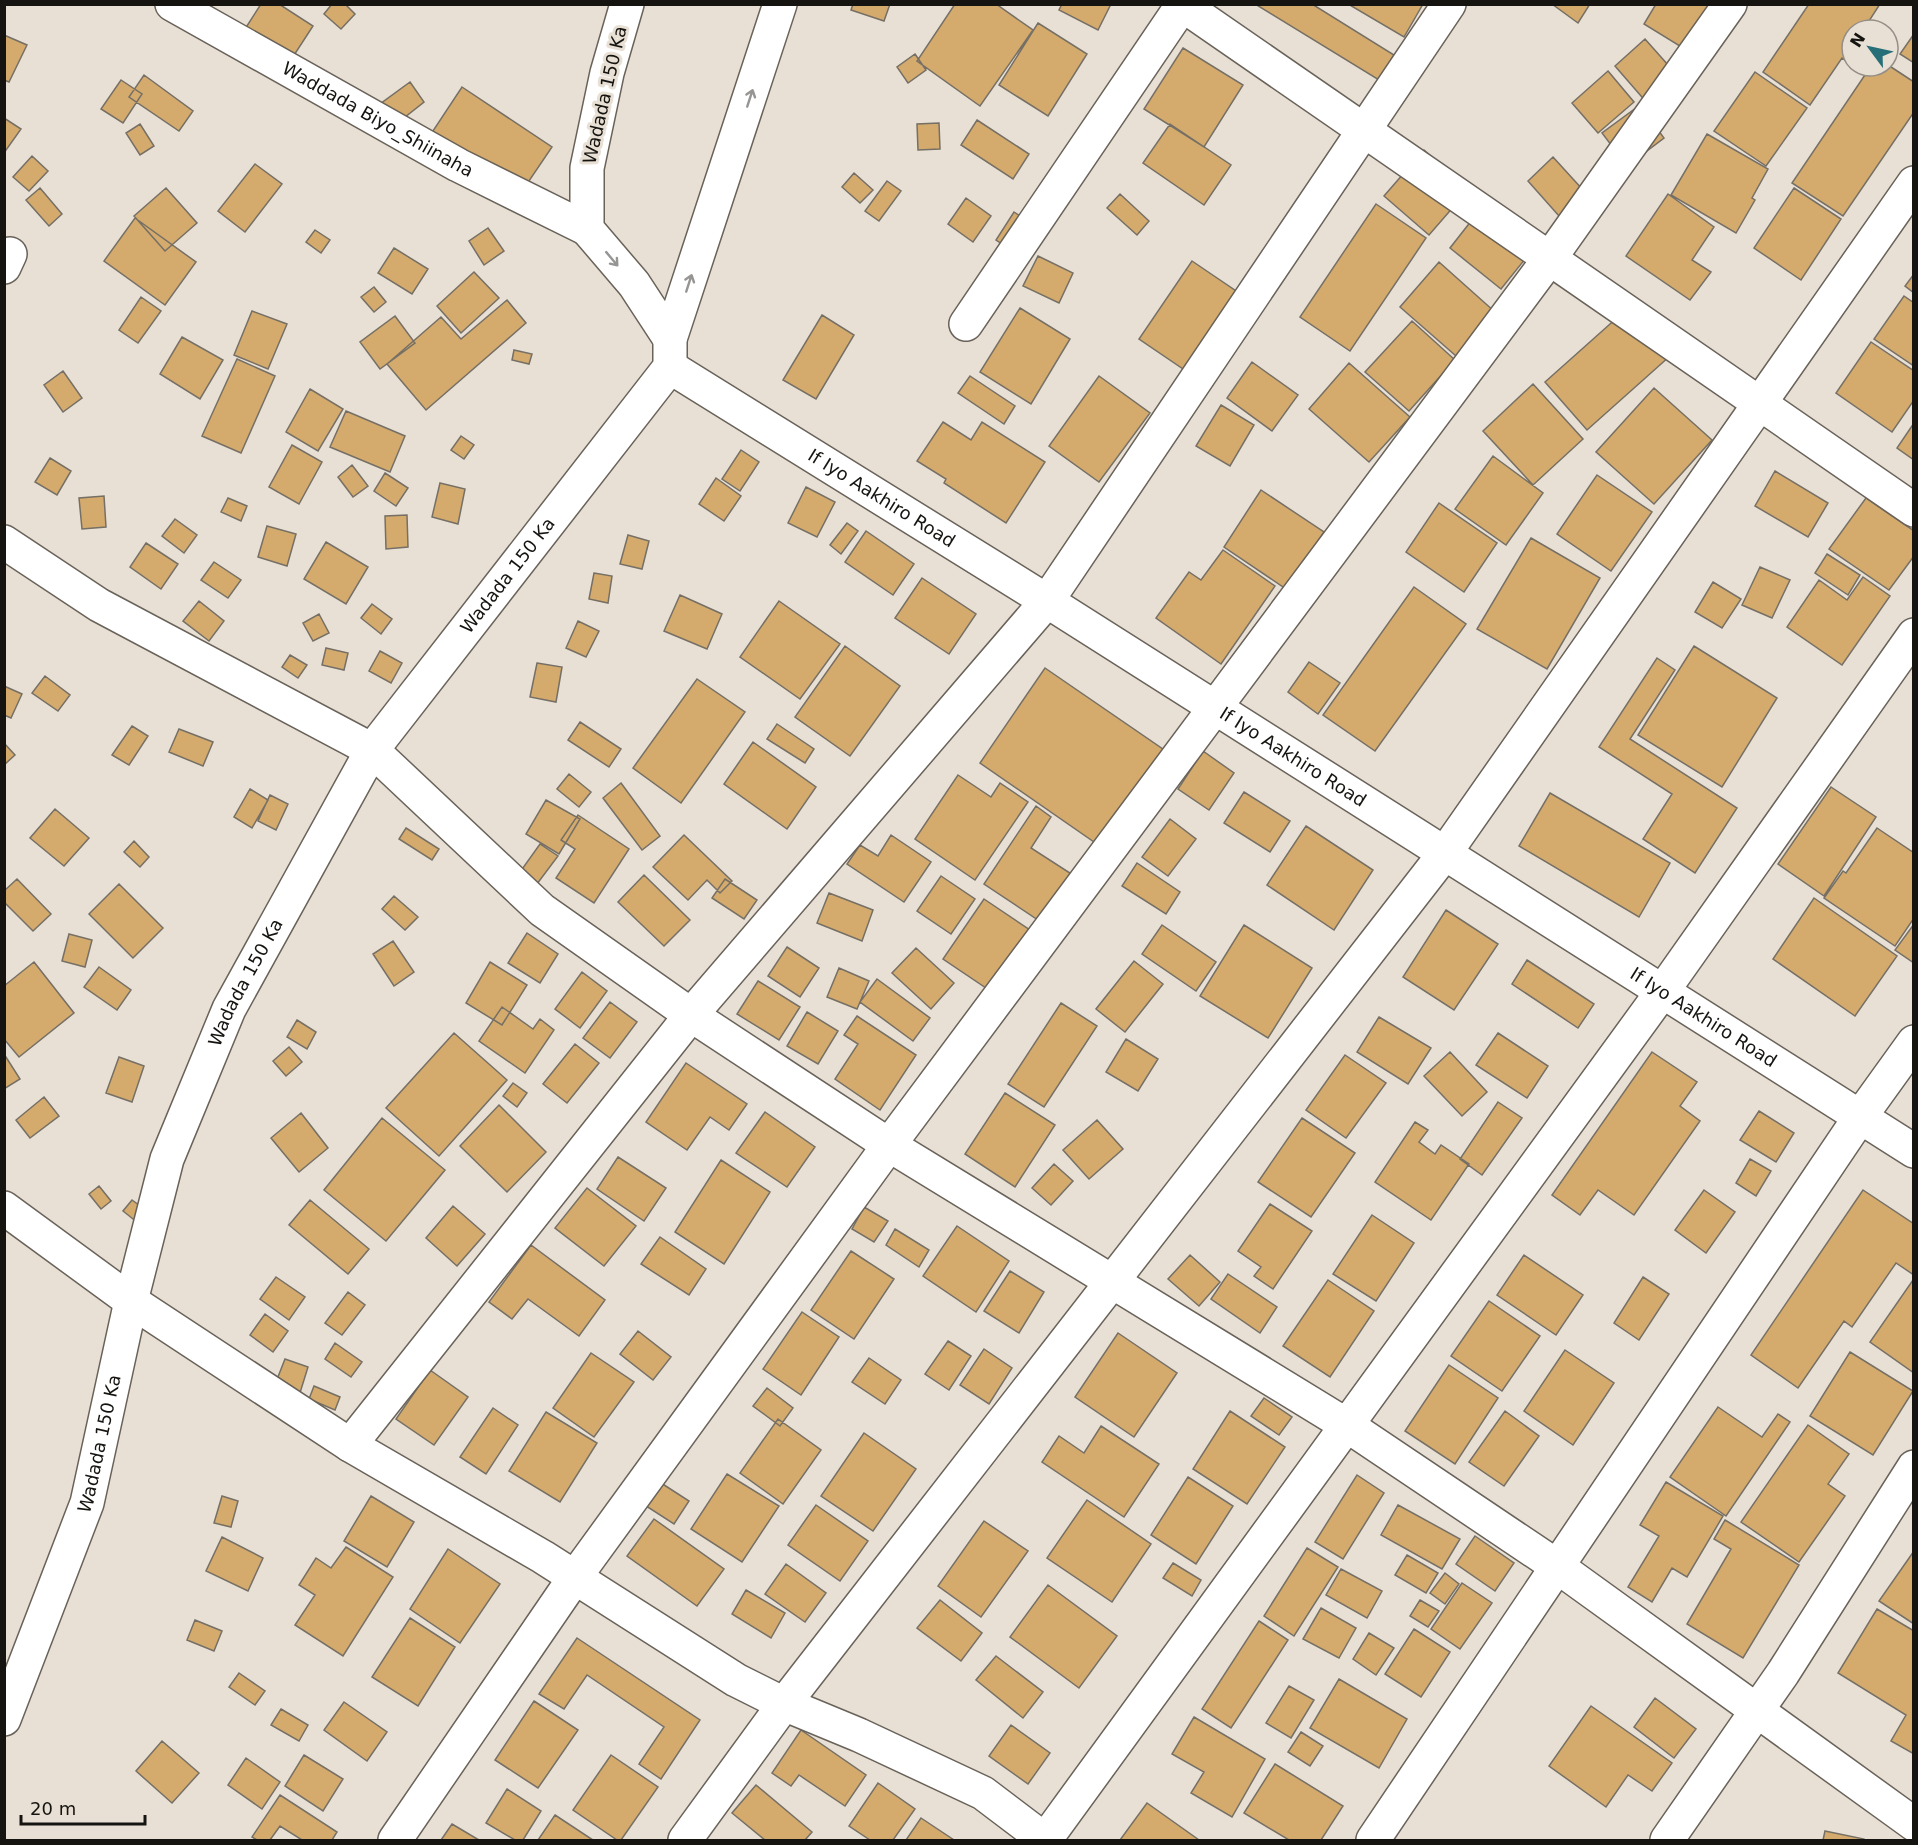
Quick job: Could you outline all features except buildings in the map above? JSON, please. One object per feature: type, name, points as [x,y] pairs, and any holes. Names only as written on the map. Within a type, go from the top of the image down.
[{"type":"street","name":"Waddada Biyo_Shiinaha","points":[[171,4],[458,165],[587,229]]},
{"type":"street","name":"Wadada 150 Ka","points":[[587,229],[587,168],[607,73],[627,4]]},
{"type":"street","name":"Wadada 150 Ka","points":[[4,1719],[87,1503],[131,1301],[166,1159],[229,1009],[372,750],[670,353],[780,4]]},
{"type":"street","points":[[350,1445],[691,1015],[1047,601],[1449,4]]},
{"type":"street","points":[[395,1840],[575,1577],[889,1145],[1550,258],[1730,4]]},
{"type":"street","points":[[966,324],[1182,5],[1914,510]]},
{"type":"street","points":[[685,1840],[784,1704],[1444,853],[1914,183]]},
{"type":"street","points":[[587,229],[633,284],[670,353]]},
{"type":"street","name":"If Iyo Aakhiro Road","points":[[670,353],[1047,601],[1914,1151]]},
{"type":"street","points":[[4,542],[99,604],[372,750],[542,910],[691,1015],[889,1145],[1348,1426],[1558,1567],[1914,1824]]},
{"type":"street","points":[[4,1208],[131,1301],[350,1445],[575,1577],[736,1680],[784,1704],[860,1735],[983,1793],[1045,1840],[1662,992],[1914,635]]},
{"type":"street","points":[[1373,1840],[1860,1117],[1914,1042]]},
{"type":"street","points":[[1667,1840],[1758,1711],[1914,1467]]}]
